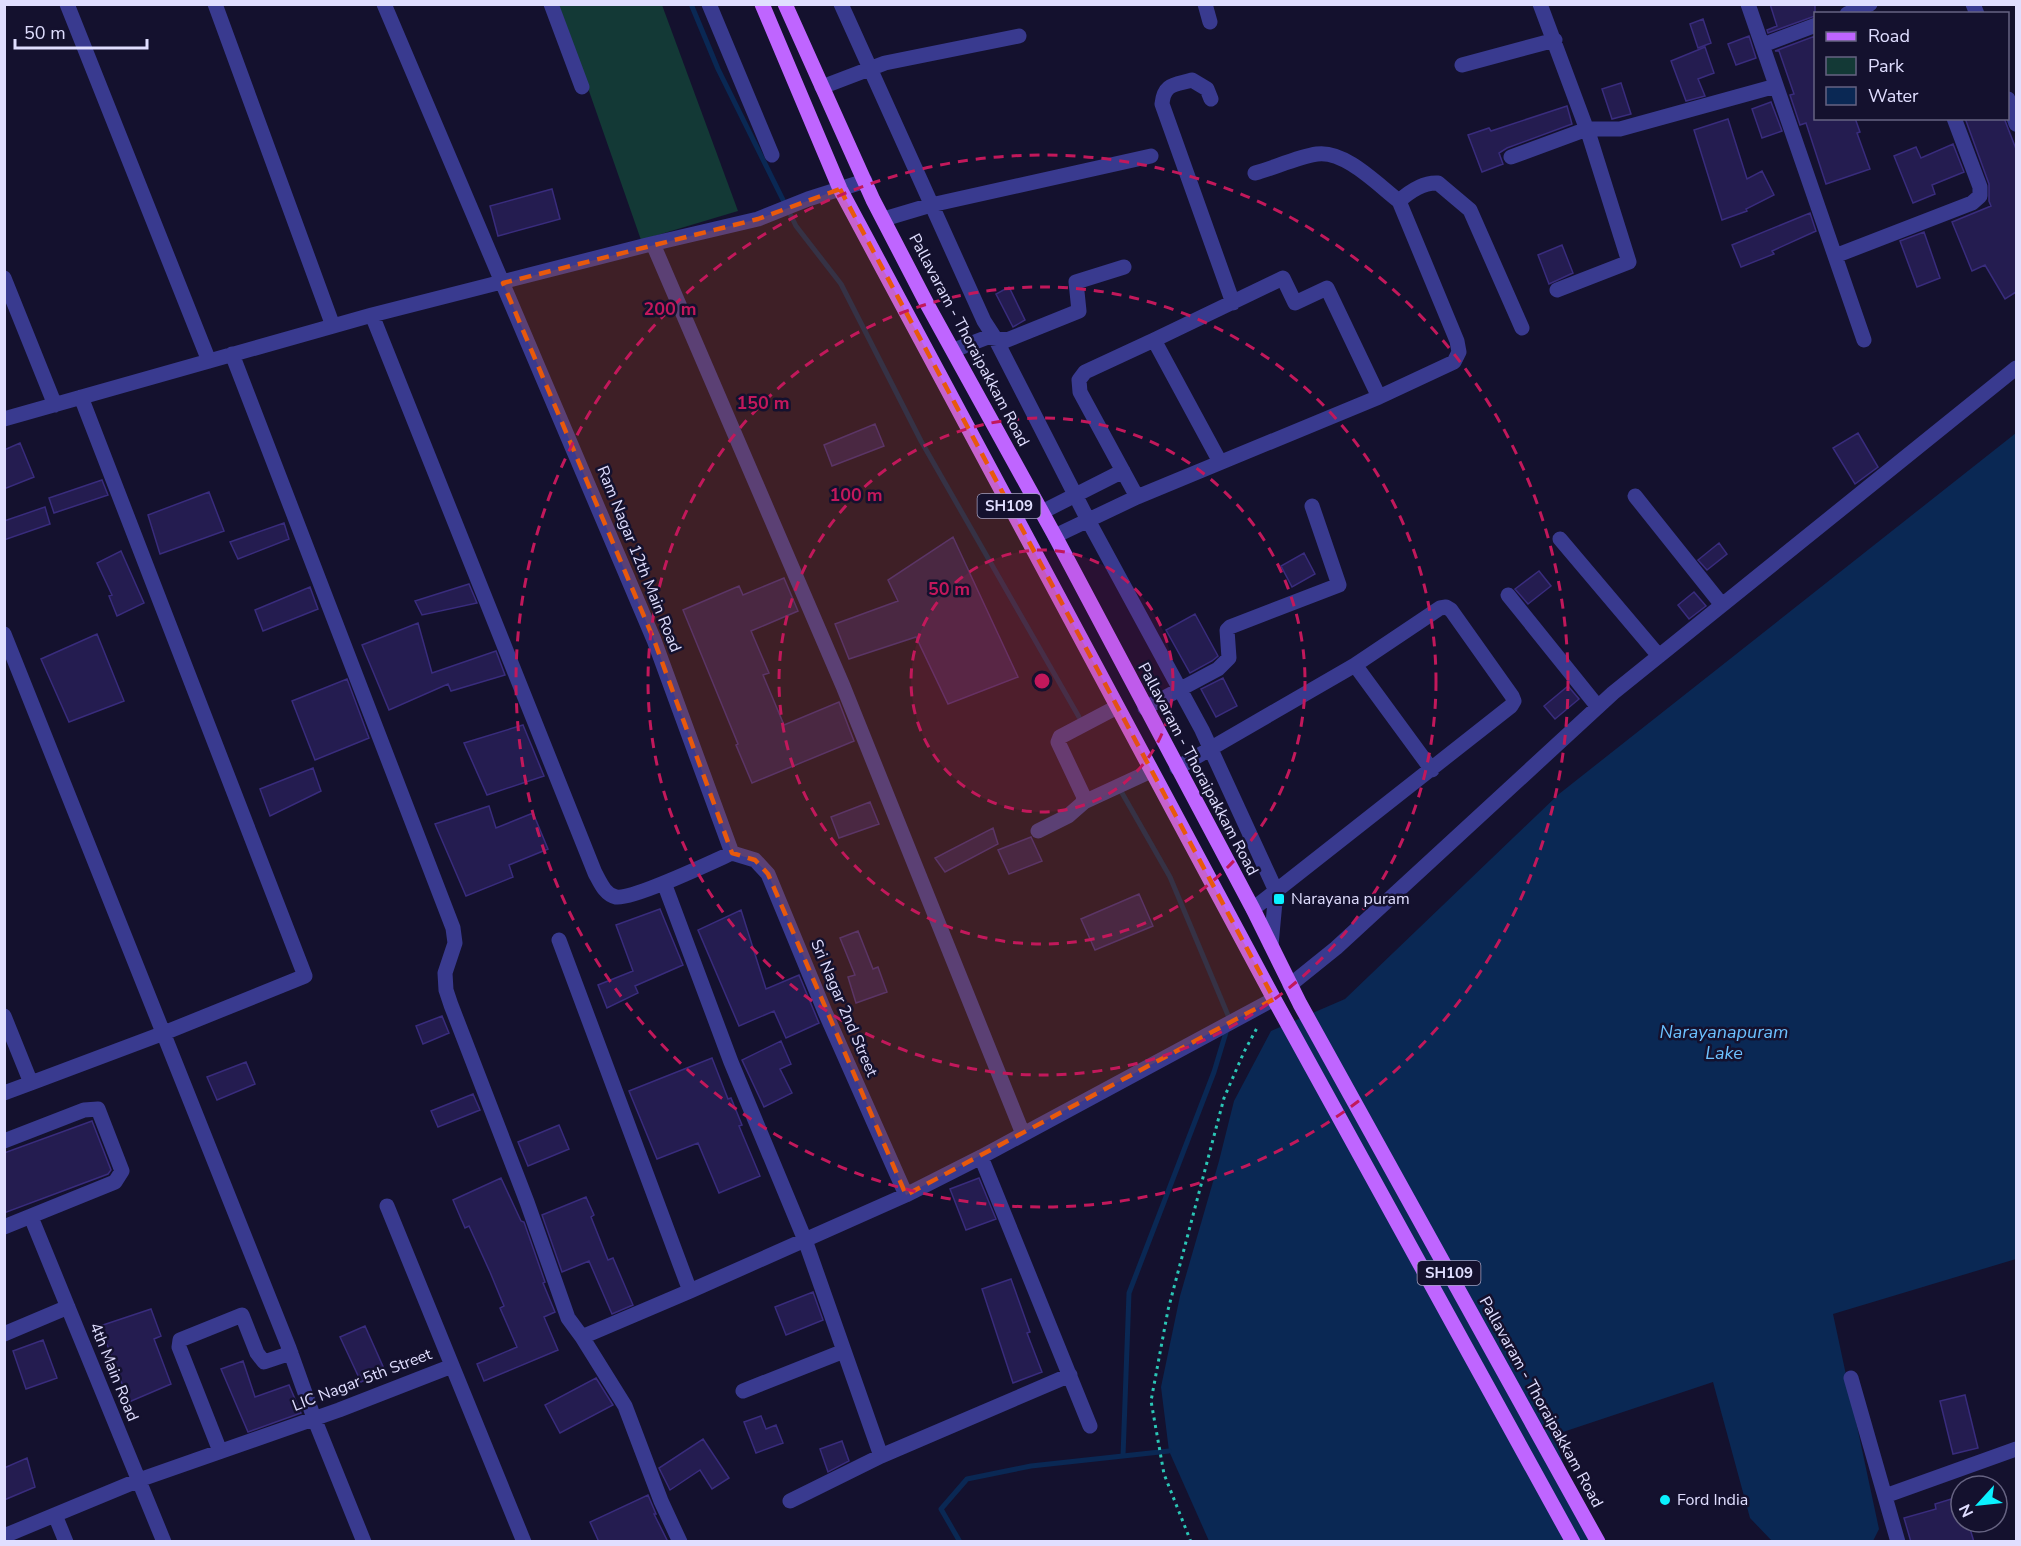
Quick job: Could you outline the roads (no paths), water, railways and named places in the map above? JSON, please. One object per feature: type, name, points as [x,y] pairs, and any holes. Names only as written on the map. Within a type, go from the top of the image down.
[{"type":"main road","name":"SH109","points":[[762,4],[840,189],[1274,999],[1573,1542]]},
{"type":"main road","name":"Pallavaram - Thoraipakkam Road","points":[[785,4],[865,181],[927,304],[1055,536],[1253,909],[1290,985],[1598,1542]]},
{"type":"street","points":[[67,4],[209,361]]},
{"type":"street","points":[[215,4],[333,326]]},
{"type":"street","name":"Ram Nagar 12th Main Road","points":[[384,4],[654,640],[732,853]]},
{"type":"street","points":[[551,4],[582,87]]},
{"type":"street","points":[[709,4],[772,155]]},
{"type":"street","points":[[841,4],[984,321],[995,338],[1088,520],[1202,730],[1209,750],[1276,891],[1271,945]]},
{"type":"street","points":[[1205,4],[1210,22]]},
{"type":"street","points":[[1540,4],[1587,129],[1629,262],[1557,290]]},
{"type":"street","points":[[1749,4],[1864,340]]},
{"type":"street","points":[[1852,12],[1870,4]]},
{"type":"street","points":[[1763,45],[1814,25]]},
{"type":"street","points":[[822,87],[885,63],[1019,36]]},
{"type":"street","points":[[1462,65],[1555,40]]},
{"type":"street","points":[[1211,99],[1207,89],[1192,80],[1169,86],[1163,94],[1162,104],[1233,303]]},
{"type":"street","points":[[1511,157],[1587,129],[1620,129],[1776,86]]},
{"type":"street","points":[[2009,103],[2016,124]]},
{"type":"street","points":[[1835,256],[1972,203],[1980,196],[1980,187],[1955,120]]},
{"type":"street","points":[[1055,536],[1137,497],[1379,397],[1454,362],[1459,352],[1457,341],[1399,201],[1337,156],[1317,154],[1255,174]]},
{"type":"street","points":[[884,219],[931,205],[1151,156]]},
{"type":"street","points":[[4,419],[372,315],[758,219],[808,199],[865,181]]},
{"type":"street","points":[[1399,201],[1421,186],[1438,183],[1470,210],[1522,328]]},
{"type":"street","points":[[653,244],[843,686],[1023,1134]]},
{"type":"street","points":[[954,350],[988,337],[1007,340],[1079,311],[1076,282],[1124,267]]},
{"type":"street","points":[[4,278],[55,405]]},
{"type":"street","points":[[1137,497],[1080,392],[1079,380],[1085,372],[1283,278],[1295,303],[1327,288],[1379,397]]},
{"type":"street","points":[[372,315],[595,873],[605,890],[614,897],[623,897],[664,883],[732,853]]},
{"type":"street","points":[[1154,340],[1220,462]]},
{"type":"street","points":[[232,354],[453,927],[455,944],[445,974],[446,990],[568,1318],[625,1406],[661,1501],[680,1542]]},
{"type":"street","points":[[1290,985],[1336,948],[1598,707],[2016,368]]},
{"type":"street","points":[[4,1093],[164,1033],[305,976],[81,397]]},
{"type":"street","points":[[1042,512],[1123,471]]},
{"type":"street","points":[[1635,496],[1722,605]]},
{"type":"street","points":[[1145,708],[1218,669],[1229,658],[1227,630],[1230,627],[1339,585],[1312,506]]},
{"type":"street","points":[[1560,539],[1659,656]]},
{"type":"street","points":[[1508,595],[1598,707]]},
{"type":"street","points":[[1177,768],[1355,665],[1440,608],[1446,607],[1451,610],[1514,701],[1511,706],[1432,770],[1253,909]]},
{"type":"street","points":[[4,634],[364,1542]]},
{"type":"street","points":[[1355,665],[1432,770]]},
{"type":"street","points":[[1084,802],[1083,795],[1058,742],[1060,737],[1117,707]]},
{"type":"street","points":[[1038,831],[1068,816],[1084,802],[1151,771]]},
{"type":"street","name":"Sri Nagar 2nd Street","points":[[732,853],[755,860],[768,874],[825,1012],[906,1195]]},
{"type":"street","points":[[664,883],[730,1062],[805,1240],[881,1456]]},
{"type":"street","points":[[559,940],[690,1291]]},
{"type":"street","points":[[582,1337],[906,1195],[1274,999]]},
{"type":"street","points":[[4,1016],[32,1083]]},
{"type":"street","points":[[4,1141],[84,1110],[98,1109],[122,1171],[115,1182],[4,1227]]},
{"type":"street","points":[[981,1157],[1090,1426]]},
{"type":"street","points":[[387,1206],[452,1366]]},
{"type":"street","name":"4th Main Road","points":[[31,1217],[164,1542]]},
{"type":"street","points":[[4,1334],[68,1307]]},
{"type":"street","points":[[220,1451],[179,1347],[180,1340],[242,1315],[257,1353],[264,1362],[291,1353]]},
{"type":"street","points":[[743,1391],[844,1351]]},
{"type":"street","name":"LIC Nagar 5th Street","points":[[4,1536],[140,1480],[452,1366],[524,1542]]},
{"type":"street","points":[[790,1501],[881,1456],[1070,1375]]},
{"type":"street","points":[[1851,1378],[1898,1542]]},
{"type":"street","points":[[1885,1496],[2016,1449]]},
{"type":"street","points":[[55,1515],[66,1542]]},
{"type":"water","name":"Narayanapuram Lake","points":[[2016,433],[2016,1259],[1833,1314],[1879,1529],[1873,1541],[1772,1541],[1750,1518],[1713,1382],[1554,1435],[1589,1541],[1209,1541],[1169,1451],[1161,1387],[1180,1296],[1234,1101],[1271,1031],[1345,999],[1559,794]]},
{"type":"waterway","points":[[691,4],[718,69],[796,226],[841,284],[921,441],[1079,717]]},
{"type":"waterway","points":[[1122,793],[1170,877],[1230,1020]]},
{"type":"waterway","points":[[1123,1456],[1129,1293],[1214,1072],[1227,1029]]},
{"type":"waterway","points":[[960,1542],[941,1509],[967,1479],[1031,1466],[1169,1451]]},
{"type":"place","name":"Narayana puram","points":[[1279,899]]},
{"type":"place","name":"Ford India","points":[[1665,1500]]}]
